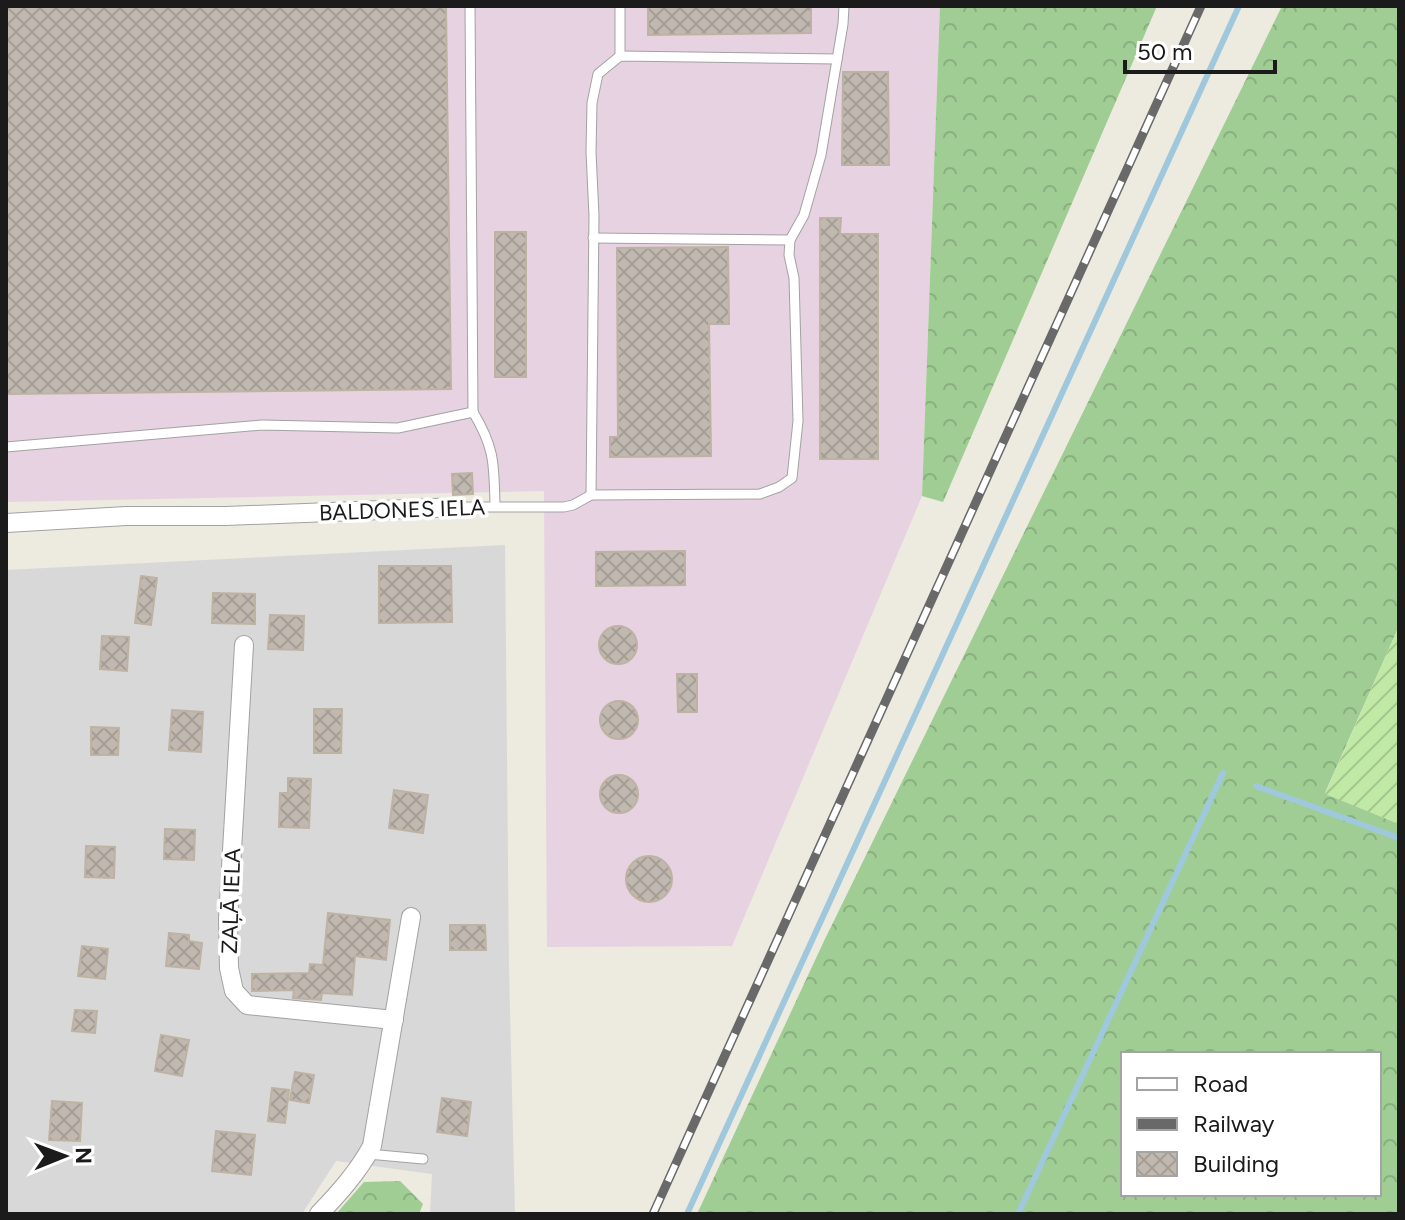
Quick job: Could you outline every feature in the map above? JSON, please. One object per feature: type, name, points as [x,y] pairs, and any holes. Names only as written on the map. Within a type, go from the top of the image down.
[{"type":"street","name":"BALDONES IELA","points":[[6,523],[126,516],[226,516],[458,507]]},
{"type":"street","name":"ZAĻĀ IELA","points":[[244,645],[228,919],[229,968],[234,991],[247,1005],[394,1020]]},
{"type":"street","points":[[319,1214],[345,1186],[368,1154],[380,1106],[411,917]]},
{"type":"lane","points":[[470,6],[473,412],[487,435],[493,453],[495,506]]},
{"type":"lane","points":[[620,6],[620,56]]},
{"type":"lane","points":[[593,238],[790,240],[804,215],[821,155],[844,6]]},
{"type":"lane","points":[[591,495],[592,103],[598,74],[620,56],[837,59]]},
{"type":"lane","name":"BALDONES IELA","points":[[458,507],[564,507],[591,495],[760,494],[792,478],[798,421],[790,240]]},
{"type":"lane","points":[[6,447],[262,425],[398,428],[473,412]]},
{"type":"lane","points":[[368,1154],[423,1159]]},
{"type":"shaded area","points":[[6,6],[940,6],[922,496],[732,946],[547,947],[544,491],[6,502]]},
{"type":"shaded area","points":[[505,545],[515,1214],[430,1214],[432,1174],[336,1161],[302,1214],[6,1214],[6,570]]},
{"type":"green space","points":[[940,6],[1157,6],[943,502],[922,496]]},
{"type":"green space","points":[[1282,6],[1399,6],[1399,626],[1325,793],[1399,824],[1399,1214],[697,1214],[824,941]]},
{"type":"green space","points":[[1399,626],[1399,824],[1325,794]]},
{"type":"green space","points":[[400,1181],[423,1204],[419,1214],[336,1214],[364,1182]]},
{"type":"building","points":[[6,6],[446,6],[451,389],[6,394]]},
{"type":"building","points":[[648,6],[811,6],[811,33],[648,35]]},
{"type":"building","points":[[843,72],[888,72],[889,165],[842,165]]},
{"type":"building","points":[[820,218],[841,218],[840,234],[878,234],[878,459],[820,459]]},
{"type":"building","points":[[495,232],[526,232],[526,377],[495,377]]},
{"type":"building","points":[[728,247],[729,324],[709,324],[711,456],[610,457],[610,437],[618,437],[617,248]]},
{"type":"building","points":[[472,473],[473,494],[453,495],[452,474]]},
{"type":"building","points":[[685,551],[685,585],[596,586],[596,552]]},
{"type":"building","points":[[379,566],[451,566],[452,622],[379,623]]},
{"type":"building","points":[[141,576],[157,578],[151,625],[135,623]]},
{"type":"building","points":[[213,593],[255,594],[255,624],[212,623]]},
{"type":"building","points":[[270,615],[304,616],[303,650],[268,649]]},
{"type":"building","points":[[618,626],[631,632],[637,645],[631,658],[618,664],[605,658],[599,645],[605,632]]},
{"type":"building","points":[[102,636],[129,637],[127,671],[100,669]]},
{"type":"building","points":[[677,674],[697,674],[697,712],[678,712]]},
{"type":"building","points":[[619,701],[632,707],[638,720],[632,733],[619,739],[606,733],[600,720],[606,707]]},
{"type":"building","points":[[314,709],[342,709],[341,753],[314,753]]},
{"type":"building","points":[[172,710],[203,712],[201,752],[169,750]]},
{"type":"building","points":[[91,727],[119,728],[118,755],[91,755]]},
{"type":"building","points":[[619,775],[632,781],[638,794],[632,807],[619,813],[606,807],[600,794],[606,781]]},
{"type":"building","points":[[288,778],[311,779],[309,828],[279,827],[280,793],[288,793]]},
{"type":"building","points":[[394,790],[428,795],[423,833],[389,828]]},
{"type":"building","points":[[165,829],[195,830],[194,860],[164,859]]},
{"type":"building","points":[[86,846],[115,847],[114,878],[85,877]]},
{"type":"building","points":[[649,856],[665,863],[672,879],[665,895],[649,902],[633,895],[626,879],[633,863]]},
{"type":"building","points":[[328,913],[390,920],[386,960],[355,956],[352,995],[322,993],[321,1000],[293,998],[294,990],[252,991],[252,974],[309,973],[310,964],[323,965]]},
{"type":"building","points":[[450,925],[485,925],[486,950],[450,950]]},
{"type":"building","points":[[169,933],[189,935],[189,941],[202,943],[199,969],[166,966]]},
{"type":"building","points":[[82,946],[108,949],[105,979],[78,976]]},
{"type":"building","points":[[75,1010],[97,1011],[95,1033],[72,1031]]},
{"type":"building","points":[[161,1035],[189,1040],[182,1076],[155,1071]]},
{"type":"building","points":[[295,1072],[314,1075],[309,1103],[290,1100]]},
{"type":"building","points":[[272,1088],[289,1090],[285,1123],[268,1121]]},
{"type":"building","points":[[442,1098],[471,1102],[467,1136],[437,1132]]},
{"type":"building","points":[[52,1101],[82,1103],[80,1141],[49,1140]]},
{"type":"building","points":[[216,1131],[255,1135],[251,1175],[212,1171]]},
{"type":"waterway","points":[[687,1214],[1239,6]]},
{"type":"waterway","points":[[1018,1214],[1223,773]]},
{"type":"waterway","points":[[1256,786],[1399,838]]},
{"type":"railway","points":[[653,1214],[1201,6]]}]
